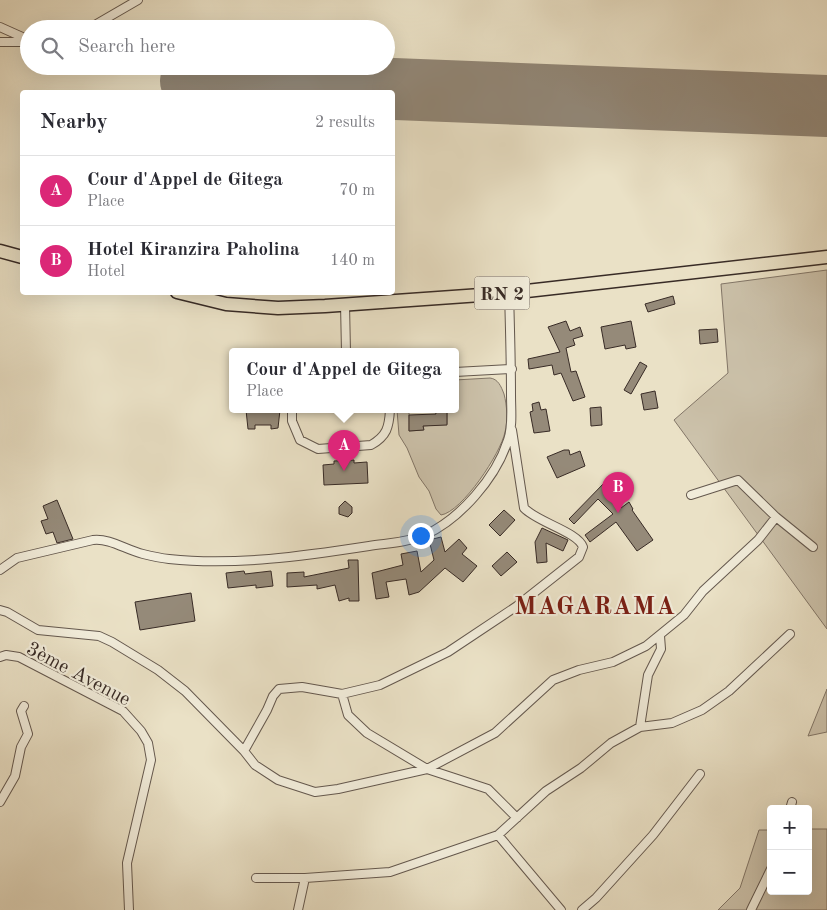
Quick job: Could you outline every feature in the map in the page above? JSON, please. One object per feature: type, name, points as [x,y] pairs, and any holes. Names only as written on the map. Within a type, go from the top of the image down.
[{"type":"main road","points":[[0,251],[20,256]]},
{"type":"main road","name":"RN 2","points":[[189,295],[226,304],[278,308],[509,293],[827,257]]},
{"type":"street","points":[[104,20],[138,0]]},
{"type":"street","points":[[0,27],[20,37]]},
{"type":"street","points":[[0,42],[20,41]]},
{"type":"street","points":[[244,751],[268,710],[273,696],[279,689],[302,687],[342,694],[380,685],[448,652],[534,594],[582,552],[583,547],[578,539],[537,519],[524,508],[512,428],[509,293]]},
{"type":"street","points":[[345,304],[346,348]]},
{"type":"street","points":[[459,372],[512,369]]},
{"type":"street","points":[[292,413],[292,421],[300,440],[318,449],[371,445],[378,441],[389,428],[390,413]]},
{"type":"street","points":[[0,570],[17,558],[99,539],[143,554],[169,559],[246,560],[326,554],[411,540],[431,532],[452,518],[482,486],[505,448],[512,428]]},
{"type":"street","points":[[691,495],[738,480],[776,518],[813,547]]},
{"type":"street","points":[[0,610],[38,630],[93,635],[112,642],[158,670],[185,691],[244,751],[254,765],[278,780],[315,792],[338,789],[427,769],[496,733],[553,680],[579,670],[624,658],[660,636],[684,615],[703,591],[758,540],[776,518]]},
{"type":"street","points":[[256,878],[305,878],[390,872],[498,835],[558,782],[581,768],[611,743],[640,727],[672,723],[702,710],[729,691],[790,634]]},
{"type":"street","points":[[640,727],[648,674],[661,649],[660,636]]},
{"type":"street","name":"3ème Avenue","points":[[0,657],[6,655],[19,657],[54,677],[82,688],[123,711],[141,731],[148,743],[151,760],[127,863],[130,910]]},
{"type":"street","points":[[342,694],[348,715],[367,733],[427,769],[488,789],[517,818]]},
{"type":"street","points":[[0,802],[15,776],[21,747],[28,734],[21,711],[24,706]]},
{"type":"street","points":[[582,910],[596,898],[653,835],[700,774]]},
{"type":"street","points":[[498,835],[561,910]]},
{"type":"street","points":[[751,910],[767,877]]},
{"type":"street","points":[[298,910],[305,878]]},
{"type":"shaded area","points":[[827,270],[827,629],[674,420],[728,373],[721,284]]},
{"type":"shaded area","points":[[490,378],[499,383],[505,398],[507,423],[502,441],[489,467],[459,504],[441,515],[436,509],[429,491],[419,477],[407,448],[399,435],[397,413],[409,413],[409,431],[423,430],[423,426],[447,424],[447,413],[459,413],[459,380]]},
{"type":"shaded area","points":[[614,488],[626,500],[621,505],[608,493]]},
{"type":"shaded area","points":[[827,689],[827,732],[808,736]]},
{"type":"shaded area","points":[[812,829],[827,829],[827,910],[718,910],[740,888],[759,830],[767,830],[767,895],[812,895]]},
{"type":"building","points":[[673,296],[675,304],[648,312],[645,304]]},
{"type":"building","points":[[566,321],[570,331],[580,327],[583,336],[573,339],[575,345],[566,348],[571,372],[576,371],[585,397],[573,401],[561,373],[554,375],[552,365],[529,369],[528,359],[560,352],[548,327]]},
{"type":"building","points":[[631,321],[636,347],[626,349],[625,345],[605,349],[601,327]]},
{"type":"building","points":[[717,329],[718,342],[700,344],[699,330]]},
{"type":"building","points":[[640,362],[647,366],[631,394],[624,390]]},
{"type":"building","points":[[655,391],[658,408],[644,410],[641,394]]},
{"type":"building","points":[[539,402],[541,410],[546,409],[550,431],[534,433],[530,412],[533,411],[532,404]]},
{"type":"building","points":[[601,407],[602,425],[591,426],[590,408]]},
{"type":"building","points":[[246,413],[280,413],[278,428],[271,429],[271,425],[255,425],[255,429],[248,429]]},
{"type":"building","points":[[447,413],[447,425],[423,426],[424,430],[409,431],[409,415]]},
{"type":"building","points":[[564,450],[569,450],[570,455],[580,451],[585,466],[557,478],[547,457]]},
{"type":"building","points":[[354,460],[354,463],[367,462],[368,483],[324,485],[323,465],[334,464],[334,461]]},
{"type":"building","points":[[606,481],[612,486],[605,493],[621,508],[629,502],[632,510],[653,540],[637,551],[616,522],[590,542],[585,535],[613,514],[598,499],[574,524],[569,519]]},
{"type":"building","points":[[57,500],[73,539],[57,543],[53,532],[46,534],[41,521],[48,519],[43,506]]},
{"type":"building","points":[[345,501],[352,507],[352,513],[348,517],[339,514],[339,507]]},
{"type":"building","points":[[504,510],[515,520],[500,536],[489,525]]},
{"type":"building","points":[[542,528],[568,540],[563,551],[546,543],[547,562],[537,563],[535,542]]},
{"type":"building","points":[[441,537],[445,552],[459,539],[467,548],[462,554],[477,566],[463,582],[445,568],[419,592],[409,595],[406,579],[386,582],[389,597],[376,599],[372,573],[403,565],[401,554],[417,551],[421,572],[434,560],[429,540]]},
{"type":"building","points":[[507,552],[517,562],[501,576],[492,566]]},
{"type":"building","points":[[348,560],[358,560],[359,601],[349,601],[349,598],[339,601],[335,585],[317,589],[317,585],[287,587],[287,573],[304,572],[304,577],[349,568]]},
{"type":"building","points":[[244,571],[245,574],[271,571],[273,586],[256,588],[256,585],[228,588],[226,573]]},
{"type":"building","points":[[191,593],[195,621],[140,630],[135,602]]},
{"type":"runway","points":[[191,81],[827,106]]},
{"type":"place","name":"Cour d'Appel de Gitega","points":[[344,471]]},
{"type":"place","name":"Hotel Kiranzira Paholina","points":[[618,513]]},
{"type":"district","name":"MAGARAMA","points":[[595,605]]}]
